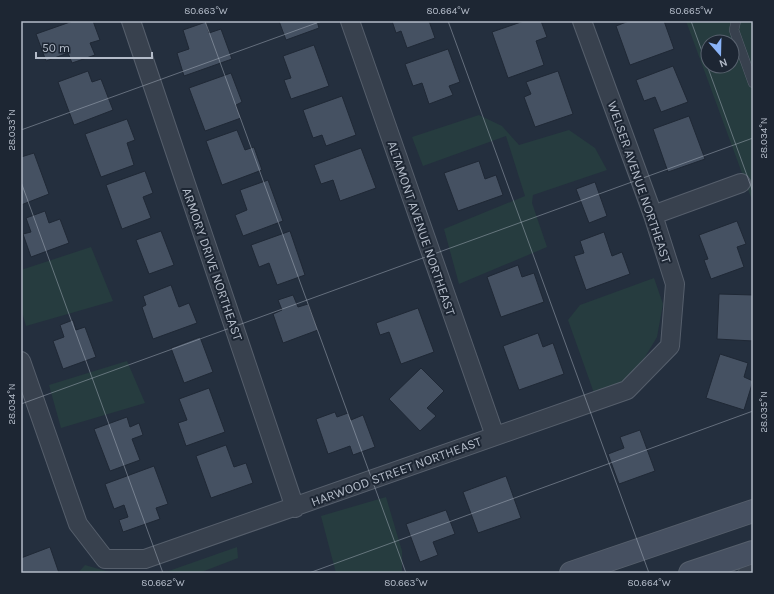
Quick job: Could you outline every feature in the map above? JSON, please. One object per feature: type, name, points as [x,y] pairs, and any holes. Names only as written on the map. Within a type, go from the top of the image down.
[{"type":"main road","points":[[572,573],[753,511]]},
{"type":"main road","points":[[690,573],[753,552]]},
{"type":"street","name":"ARMORY DRIVE NORTHEAST","points":[[131,21],[296,508]]},
{"type":"street","name":"ALTAMONT AVENUE NORTHEAST","points":[[350,21],[495,436]]},
{"type":"street","name":"WELSER AVENUE NORTHEAST","points":[[582,21],[653,215],[675,284],[670,346]]},
{"type":"street","points":[[653,215],[741,183]]},
{"type":"street","name":"HARWOOD STREET NORTHEAST","points":[[21,361],[78,524],[105,559],[145,559],[296,508],[627,390],[670,346]]},
{"type":"lane","points":[[736,21],[734,30],[753,83]]},
{"type":"lane","points":[[742,573],[753,569]]},
{"type":"green space","points":[[686,21],[753,21],[753,203],[706,74],[740,74],[740,34],[700,34],[700,59]]},
{"type":"green space","points":[[479,115],[502,126],[519,145],[569,130],[595,148],[607,170],[533,195],[532,203],[547,247],[459,284],[444,229],[525,196],[506,136],[423,166],[412,137]]},
{"type":"green space","points":[[91,247],[113,301],[26,326],[21,308],[21,270]]},
{"type":"green space","points":[[654,278],[663,304],[657,337],[645,357],[626,380],[594,393],[568,320],[580,305]]},
{"type":"green space","points":[[127,361],[145,403],[61,428],[49,385]]},
{"type":"green space","points":[[386,497],[402,551],[402,573],[336,573],[321,516]]},
{"type":"green space","points":[[237,547],[238,558],[199,573],[163,573]]},
{"type":"green space","points":[[85,565],[113,573],[78,573]]},
{"type":"building","points":[[73,21],[93,21],[100,40],[90,43],[95,55],[72,63],[68,53],[46,61],[36,34]]},
{"type":"building","points":[[279,21],[317,21],[319,28],[286,40]]},
{"type":"building","points":[[392,21],[429,21],[435,38],[407,48],[401,31],[396,33]]},
{"type":"building","points":[[524,21],[541,21],[547,37],[536,41],[544,65],[508,78],[492,32]]},
{"type":"building","points":[[629,21],[664,21],[674,49],[630,65],[616,26]]},
{"type":"building","points":[[206,22],[209,33],[221,29],[232,59],[184,76],[177,53],[189,49],[183,30]]},
{"type":"building","points":[[314,45],[329,86],[291,99],[284,80],[291,78],[283,56]]},
{"type":"building","points":[[448,49],[460,82],[449,86],[453,95],[429,104],[422,83],[413,86],[405,64]]},
{"type":"building","points":[[673,66],[688,102],[661,112],[655,97],[644,101],[636,80]]},
{"type":"building","points":[[88,71],[92,82],[101,79],[113,110],[74,125],[58,82]]},
{"type":"building","points":[[558,71],[573,114],[535,127],[524,97],[531,94],[526,82]]},
{"type":"building","points":[[231,73],[242,102],[236,105],[241,118],[205,131],[189,88]]},
{"type":"building","points":[[342,96],[356,135],[326,146],[322,135],[313,138],[303,110]]},
{"type":"building","points":[[689,116],[705,159],[668,172],[653,129]]},
{"type":"building","points":[[127,119],[135,140],[127,143],[134,165],[101,177],[85,134]]},
{"type":"building","points":[[237,130],[245,150],[254,147],[262,170],[222,185],[206,141]]},
{"type":"building","points":[[361,148],[376,188],[340,201],[333,180],[321,184],[314,165]]},
{"type":"building","points":[[34,153],[49,194],[21,205],[21,157]]},
{"type":"building","points":[[479,161],[485,179],[496,175],[503,195],[458,211],[444,173]]},
{"type":"building","points":[[145,171],[153,193],[143,197],[151,218],[122,229],[106,185]]},
{"type":"building","points":[[268,180],[283,221],[243,236],[235,215],[247,210],[240,190]]},
{"type":"building","points":[[595,182],[607,216],[589,223],[576,189]]},
{"type":"building","points":[[45,211],[49,223],[60,219],[69,243],[31,257],[23,234],[31,232],[26,218]]},
{"type":"building","points":[[737,221],[746,244],[737,247],[744,267],[711,279],[704,260],[708,259],[699,235]]},
{"type":"building","points":[[161,231],[174,265],[149,274],[136,240]]},
{"type":"building","points":[[290,231],[305,275],[277,285],[269,263],[259,267],[251,245]]},
{"type":"building","points":[[604,232],[612,256],[622,252],[630,274],[586,290],[574,256],[584,253],[580,241]]},
{"type":"building","points":[[518,265],[522,277],[534,273],[544,302],[501,317],[487,277]]},
{"type":"building","points":[[171,285],[179,307],[189,303],[197,323],[153,339],[142,307],[146,305],[143,296]]},
{"type":"building","points":[[719,294],[753,295],[753,341],[717,339]]},
{"type":"building","points":[[293,295],[298,307],[308,304],[318,330],[283,343],[273,314],[282,310],[278,300]]},
{"type":"building","points":[[418,308],[434,352],[401,364],[389,332],[380,335],[376,323]]},
{"type":"building","points":[[73,320],[76,330],[85,327],[96,357],[63,369],[53,341],[64,337],[60,325]]},
{"type":"building","points":[[538,333],[543,347],[553,343],[564,374],[519,390],[503,346]]},
{"type":"building","points":[[200,337],[213,372],[184,383],[171,348]]},
{"type":"building","points":[[720,354],[748,363],[744,377],[753,381],[744,410],[706,398]]},
{"type":"building","points":[[421,368],[444,391],[427,408],[436,416],[420,431],[389,399]]},
{"type":"building","points":[[209,388],[225,432],[186,446],[178,423],[187,420],[179,399]]},
{"type":"building","points":[[335,412],[337,417],[348,413],[351,420],[363,415],[375,447],[353,455],[350,446],[328,454],[316,419]]},
{"type":"building","points":[[127,417],[130,427],[139,423],[143,435],[132,439],[140,460],[110,471],[94,429]]},
{"type":"building","points":[[640,430],[655,471],[619,484],[608,454],[624,448],[620,437]]},
{"type":"building","points":[[226,445],[234,467],[246,463],[253,483],[211,498],[196,456]]},
{"type":"building","points":[[154,466],[168,504],[156,508],[160,519],[123,532],[119,520],[128,517],[124,505],[114,509],[105,484]]},
{"type":"building","points":[[506,476],[521,518],[478,533],[463,492]]},
{"type":"building","points":[[446,510],[455,534],[433,542],[438,555],[420,562],[406,524]]},
{"type":"building","points":[[50,547],[59,573],[21,573],[21,558]]}]
